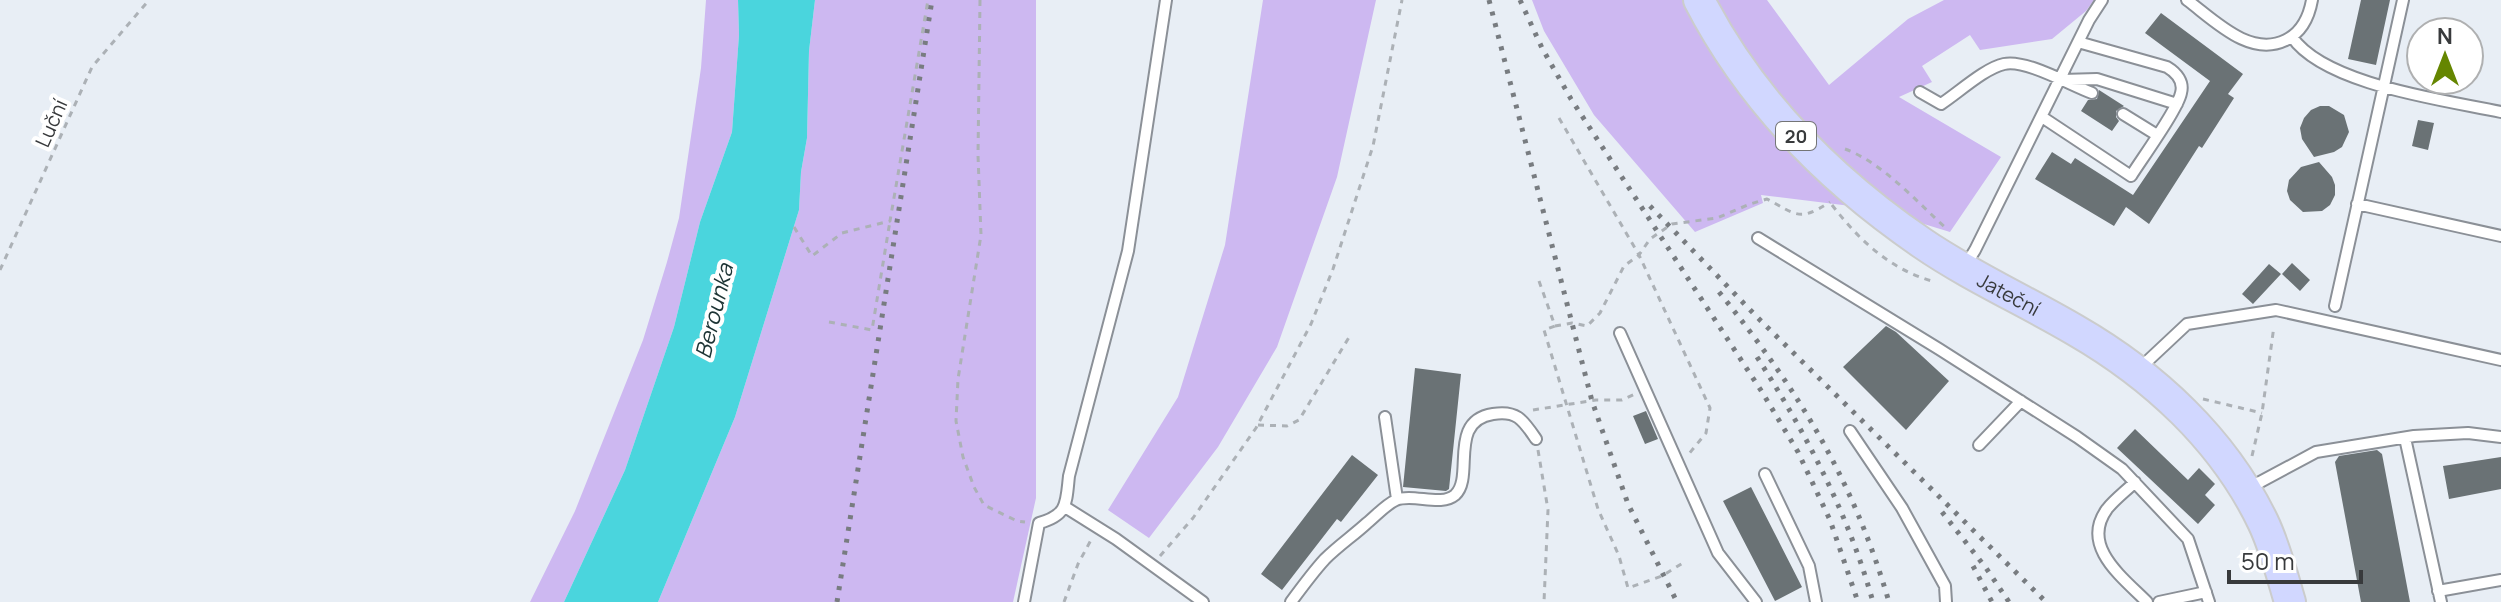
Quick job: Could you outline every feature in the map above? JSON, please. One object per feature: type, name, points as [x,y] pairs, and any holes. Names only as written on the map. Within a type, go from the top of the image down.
[{"type":"main road","name":"Jateční","points":[[1699,0],[1743,73],[1772,111],[1875,209],[1924,245],[2076,330],[2138,371],[2166,394],[2248,476],[2290,602]]},
{"type":"lane","points":[[1024,602],[1039,523],[1054,519],[1065,507],[1069,476],[1128,251],[1166,0]]},
{"type":"lane","points":[[1964,268],[2102,0]]},
{"type":"lane","points":[[2187,0],[2248,42],[2263,45],[2278,44],[2292,37],[2303,26],[2312,0]]},
{"type":"lane","points":[[2335,306],[2403,0]]},
{"type":"lane","points":[[2292,37],[2300,49],[2321,62],[2383,86],[2501,112]]},
{"type":"lane","points":[[2042,117],[2131,176],[2177,104],[2182,85],[2174,71],[2141,58],[2078,42]]},
{"type":"lane","points":[[1920,92],[1941,104],[1995,67],[2007,63],[2022,64],[2092,93]]},
{"type":"lane","points":[[2060,80],[2097,79],[2177,104]]},
{"type":"lane","points":[[2123,114],[2157,135]]},
{"type":"lane","points":[[2357,204],[2501,236]]},
{"type":"lane","points":[[1758,238],[2021,401],[2111,461],[2135,482],[2188,539],[2208,597],[2159,602]]},
{"type":"lane","points":[[2138,371],[2187,324],[2276,310],[2501,360]]},
{"type":"lane","points":[[1620,333],[1718,553],[1756,602]]},
{"type":"lane","points":[[1979,445],[2021,401]]},
{"type":"lane","points":[[1291,602],[1326,558],[1397,499],[1453,497],[1460,489],[1466,438],[1471,426],[1481,416],[1500,412],[1513,414],[1522,419],[1536,439]]},
{"type":"lane","points":[[1385,417],[1397,499]]},
{"type":"lane","points":[[1850,431],[1902,508],[1945,586],[1946,602]]},
{"type":"lane","points":[[2248,476],[2316,452],[2405,438],[2468,433],[2501,437]]},
{"type":"lane","points":[[2405,438],[2440,596],[2501,580]]},
{"type":"lane","points":[[1765,474],[1809,566],[1816,602]]},
{"type":"lane","points":[[2135,482],[2108,508],[2097,528],[2099,547],[2147,602]]},
{"type":"lane","points":[[1065,507],[1203,602]]},
{"type":"path","name":"Luční","points":[[0,270],[92,67],[149,0]]},
{"type":"path","points":[[829,322],[872,330],[928,0]]},
{"type":"path","points":[[980,0],[978,155],[981,235],[958,379],[956,421],[963,457],[984,505],[1017,521],[1039,523]]},
{"type":"path","points":[[1152,565],[1193,518],[1258,425],[1311,324],[1373,146],[1402,0]]},
{"type":"path","points":[[1559,118],[1639,255],[1710,408],[1706,433],[1679,466]]},
{"type":"path","points":[[1686,561],[1662,576],[1628,588],[1619,556],[1598,509],[1544,330],[1572,323],[1587,326],[1600,313],[1624,266],[1639,255],[1650,239],[1672,224],[1717,218],[1767,199],[1796,214],[1808,216],[1830,202]]},
{"type":"path","points":[[794,227],[812,256],[842,233],[890,221]]},
{"type":"path","points":[[1539,281],[1555,326]]},
{"type":"path","points":[[2248,476],[2262,413],[2276,310]]},
{"type":"path","points":[[1258,425],[1287,426],[1299,420],[1351,334]]},
{"type":"path","points":[[1513,414],[1596,400],[1622,400],[1646,388]]},
{"type":"path","points":[[2203,399],[2262,413]]},
{"type":"path","points":[[1536,439],[1548,510],[1544,602]]},
{"type":"path","points":[[1064,602],[1078,564],[1098,527]]},
{"type":"shaded area","points":[[706,0],[738,0],[739,35],[732,132],[700,222],[674,327],[625,470],[564,602],[530,602],[575,511],[643,340],[667,262],[679,218],[701,68]]},
{"type":"shaded area","points":[[815,0],[1036,0],[1036,498],[1013,602],[658,602],[735,417],[799,210],[807,138],[809,51]]},
{"type":"shaded area","points":[[1263,0],[1376,0],[1337,177],[1277,347],[1218,447],[1149,538],[1108,510],[1178,397],[1225,245]]},
{"type":"shaded area","points":[[1532,0],[1767,0],[1829,85],[1908,19],[1944,0],[2094,0],[2086,11],[2052,39],[1980,50],[1970,35],[1922,66],[1932,82],[1899,97],[2001,157],[1950,232],[1875,209],[1761,195],[1763,203],[1695,232],[1594,115],[1544,31]]},
{"type":"water","name":"Berounka","points":[[738,0],[815,0],[809,51],[807,138],[799,210],[735,417],[658,602],[564,602],[625,470],[674,327],[700,222],[732,132],[739,35]]},
{"type":"building","points":[[2361,0],[2390,0],[2376,65],[2348,59]]},
{"type":"building","points":[[2161,13],[2243,74],[2228,94],[2234,98],[2149,224],[2126,207],[2114,226],[2035,179],[2052,152],[2071,164],[2075,158],[2133,195],[2210,81],[2145,33]]},
{"type":"building","points":[[2099,90],[2124,106],[2116,111],[2119,121],[2112,131],[2081,111],[2088,100],[2097,99]]},
{"type":"building","points":[[2329,106],[2344,115],[2349,132],[2342,147],[2314,157],[2302,139],[2300,128],[2311,110]]},
{"type":"building","points":[[2418,120],[2434,123],[2428,150],[2412,146]]},
{"type":"building","points":[[2319,162],[2332,177],[2335,195],[2330,205],[2322,211],[2303,212],[2290,200],[2287,191],[2289,180],[2301,167]]},
{"type":"building","points":[[2292,263],[2310,280],[2300,291],[2282,274]]},
{"type":"building","points":[[2269,264],[2281,274],[2253,304],[2242,294]]},
{"type":"building","points":[[1886,326],[1949,381],[1906,430],[1843,367]]},
{"type":"building","points":[[1415,368],[1461,374],[1449,489],[1446,491],[1403,487]]},
{"type":"building","points":[[1646,411],[1658,439],[1645,444],[1633,416]]},
{"type":"building","points":[[2135,429],[2188,480],[2199,468],[2215,484],[2205,495],[2215,505],[2198,524],[2117,448]]},
{"type":"building","points":[[2377,450],[2382,454],[2410,602],[2361,602],[2335,462],[2339,456]]},
{"type":"building","points":[[1352,455],[1378,475],[1341,522],[1337,519],[1282,590],[1261,574]]},
{"type":"building","points":[[2501,457],[2501,489],[2449,499],[2443,466]]},
{"type":"building","points":[[1751,487],[1802,587],[1775,601],[1723,501]]},
{"type":"railway","points":[[837,602],[932,0]]},
{"type":"railway","points":[[1489,0],[1592,401],[1628,504],[1677,602]]},
{"type":"railway","points":[[1520,0],[1542,48],[1571,99],[1798,452],[1830,520],[1858,602]]},
{"type":"railway","points":[[1650,206],[1758,318],[2046,602]]},
{"type":"railway","points":[[1719,292],[1774,365],[1820,438],[1858,516],[1889,602]]},
{"type":"railway","points":[[1757,357],[1824,475],[1851,537],[1873,602]]},
{"type":"railway","points":[[1942,512],[2009,602]]},
{"type":"railway","points":[[1973,566],[1992,602]]}]
